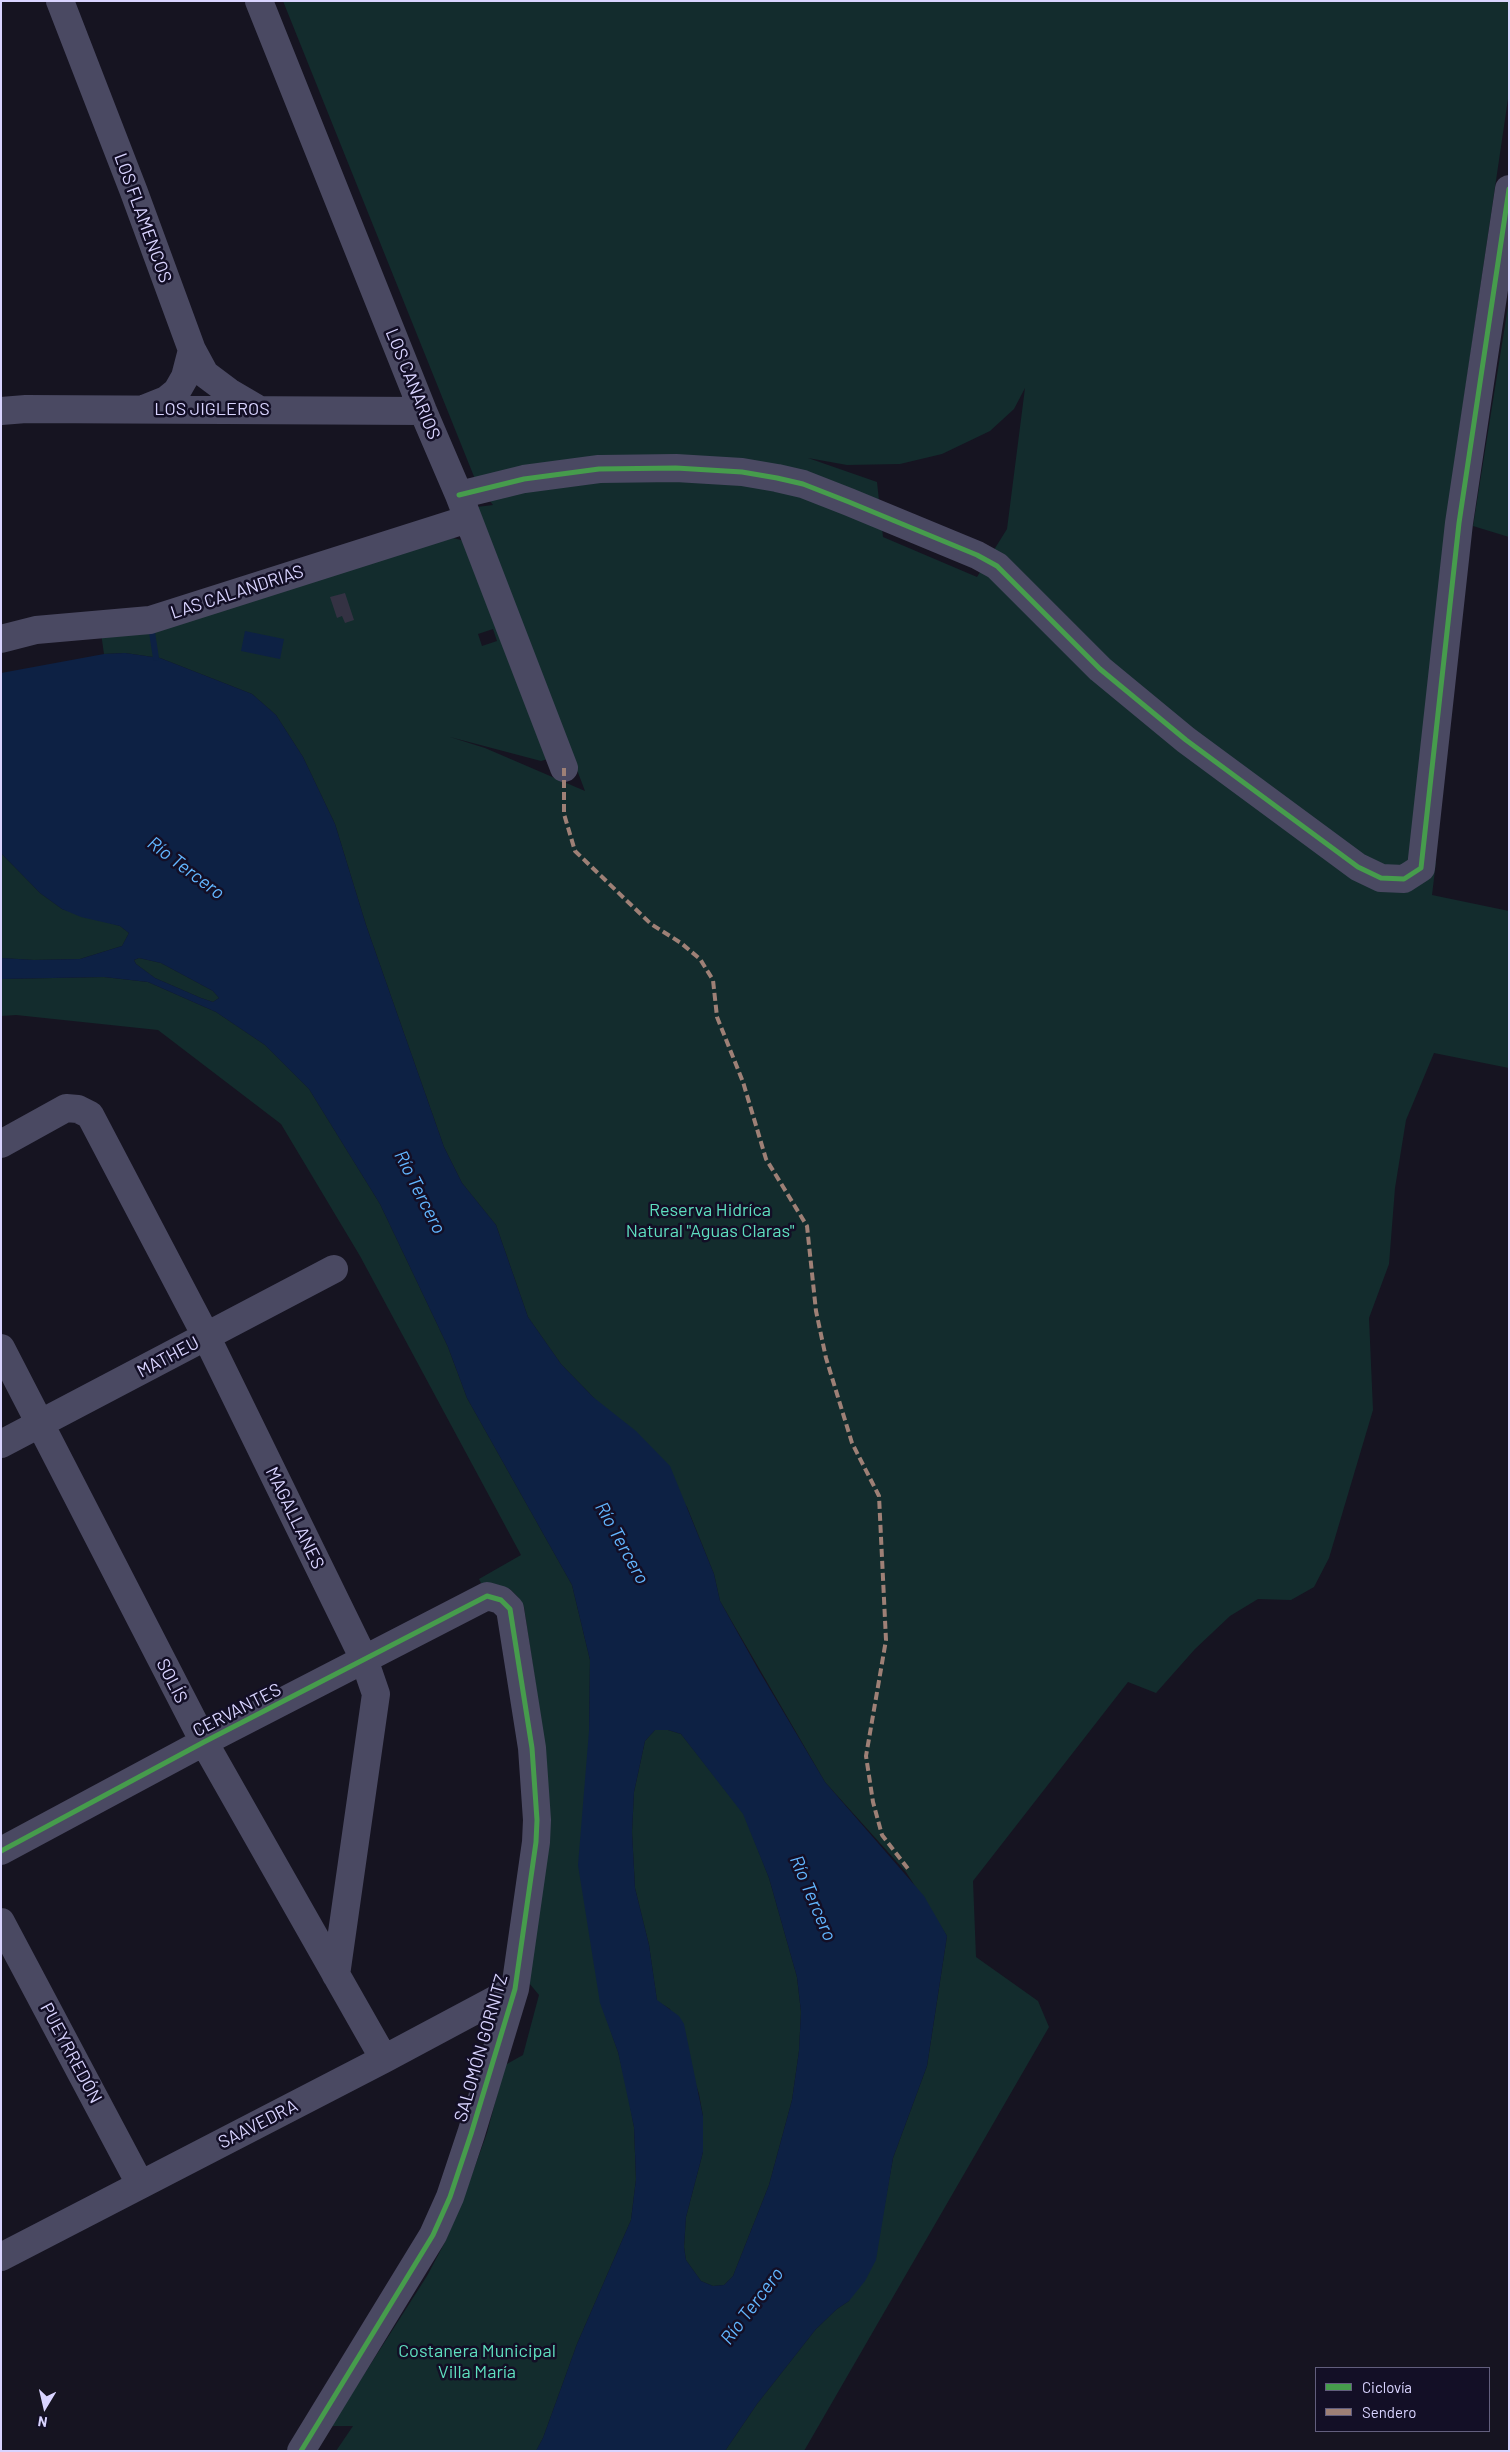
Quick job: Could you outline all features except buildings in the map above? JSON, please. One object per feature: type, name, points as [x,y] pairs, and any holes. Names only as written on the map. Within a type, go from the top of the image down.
[{"type":"street","name":"LOS FLAMENCOS","points":[[60,1],[134,192],[192,350],[205,374],[229,392],[258,409]]},
{"type":"street","name":"LOS CANARIOS","points":[[259,1],[423,411],[464,507],[564,768]]},
{"type":"street","name":"LAS CALANDRIAS","points":[[1,639],[36,630],[150,620],[464,507],[524,479],[599,469],[676,468],[742,472],[803,484],[977,555],[997,566],[1100,668],[1186,740],[1358,867],[1381,878],[1404,879],[1420,868],[1459,523],[1509,189]]},
{"type":"street","points":[[144,409],[166,400],[177,391],[185,377],[192,350]]},
{"type":"street","name":"LOS JIGLEROS","points":[[1,411],[26,409],[258,409],[423,411]]},
{"type":"street","name":"MAGALLANES","points":[[1,1144],[66,1108],[78,1109],[90,1115],[206,1336],[364,1659],[376,1694],[336,1975]]},
{"type":"street","name":"MATHEU","points":[[1,1444],[334,1269]]},
{"type":"street","name":"SOLÍS","points":[[1,1348],[204,1742],[384,2059]]},
{"type":"street","name":"CERVANTES","points":[[1,1851],[204,1742],[487,1596]]},
{"type":"street","name":"SALOMÓN GORNITZ","points":[[301,2451],[433,2235],[450,2197],[468,2143],[515,1989],[536,1842],[536,1799],[532,1748],[510,1609],[501,1600],[487,1596]]},
{"type":"street","name":"PUEYRREDÓN","points":[[1,1922],[140,2184]]},
{"type":"street","name":"SAAVEDRA","points":[[1,2257],[384,2059],[515,1989]]},
{"type":"green space","name":"Reserva Hidríca Natural \"Aguas Claras\"","points":[[283,1],[1509,1],[1509,92],[1446,521],[1411,856],[1436,862],[1432,895],[1509,911],[1509,1068],[1434,1053],[1406,1120],[1395,1188],[1389,1264],[1369,1318],[1373,1410],[1329,1558],[1314,1587],[1291,1600],[1258,1599],[1230,1616],[1195,1649],[1156,1693],[1128,1682],[973,1881],[976,1957],[1038,2001],[1049,2027],[804,2451],[725,2451],[757,2404],[816,2329],[837,2309],[849,2301],[884,2208],[893,2158],[927,2066],[947,1936],[906,1872],[825,1782],[720,1601],[714,1574],[687,1507],[593,1397],[561,1364],[528,1317],[496,1225],[462,1183],[444,1147],[366,925],[335,824],[303,757],[276,715],[252,694],[160,658],[125,653],[104,654],[101,633],[453,538],[461,540],[466,543],[551,758],[541,761],[450,737],[485,748],[585,791],[477,507],[493,505],[477,484]],"holes":[[[1025,388],[1007,529],[977,577],[883,537],[877,482],[808,458],[847,465],[900,464],[942,454],[990,431],[1014,409]],[[493,629],[497,641],[482,646],[478,634]]]},
{"type":"green space","points":[[1509,300],[1509,537],[1473,526]]},
{"type":"green space","points":[[1,853],[40,893],[62,909],[120,926],[129,933],[122,946],[80,959],[34,960],[1,958]]},
{"type":"green space","points":[[139,958],[161,963],[213,991],[219,998],[213,1002],[155,978],[136,964],[134,960]]},
{"type":"green space","name":"Costanera Municipal Villa María","points":[[104,977],[148,982],[216,1012],[265,1045],[309,1089],[380,1204],[448,1347],[467,1398],[572,1585],[590,1660],[589,1731],[601,2003],[618,2052],[626,2084],[634,2127],[636,2179],[631,2220],[577,2344],[543,2438],[536,2451],[336,2451],[353,2426],[331,2426],[427,2276],[445,2242],[487,2133],[505,2065],[523,2055],[539,1995],[529,1983],[550,1837],[545,1748],[524,1607],[510,1589],[496,1585],[482,1585],[479,1579],[521,1555],[360,1256],[281,1124],[158,1030],[16,1015],[1,1016],[1,979]]},
{"type":"green space","points":[[655,1730],[668,1730],[681,1734],[744,1814],[769,1878],[797,1977],[801,2012],[799,2051],[792,2100],[769,2185],[733,2276],[724,2285],[713,2286],[701,2281],[686,2260],[684,2247],[686,2217],[703,2152],[703,2116],[699,2094],[670,2009],[657,2001],[649,1945],[635,1888],[632,1832],[634,1792],[645,1741]]},
{"type":"water","points":[[245,631],[284,639],[280,659],[241,651]]},
{"type":"water","name":"Río Tercero","points":[[125,653],[160,658],[252,694],[276,715],[303,757],[335,824],[366,925],[444,1147],[462,1183],[496,1225],[528,1317],[561,1364],[593,1397],[636,1431],[670,1466],[714,1574],[720,1601],[758,1669],[825,1782],[924,1896],[947,1936],[927,2066],[893,2158],[876,2260],[865,2281],[849,2301],[837,2309],[816,2329],[757,2404],[725,2451],[536,2451],[543,2438],[577,2344],[631,2220],[636,2179],[634,2127],[618,2052],[600,2003],[578,1865],[589,1731],[590,1660],[572,1585],[467,1398],[448,1347],[380,1204],[309,1089],[265,1045],[216,1012],[148,982],[104,977],[1,979],[1,958],[34,960],[80,959],[122,946],[129,933],[120,926],[81,917],[62,909],[40,893],[1,853],[1,673],[104,654]],"holes":[[[139,958],[161,963],[213,991],[219,998],[213,1002],[155,978],[136,964],[134,960]],[[655,1730],[668,1730],[681,1734],[743,1814],[769,1878],[797,1977],[801,2012],[799,2051],[792,2100],[769,2185],[733,2276],[724,2285],[713,2286],[701,2281],[686,2260],[684,2247],[686,2217],[703,2152],[703,2116],[684,2024],[679,2016],[657,2000],[649,1945],[635,1888],[632,1832],[634,1792],[645,1741]]]},
{"type":"waterway","points":[[151,626],[156,658]]},
{"type":"marked path","points":[[564,768],[564,814],[575,851],[651,924],[681,943],[700,959],[713,980],[717,1017],[743,1082],[766,1159],[807,1226],[816,1311],[826,1358],[852,1443],[879,1496],[886,1640],[866,1756],[873,1802],[882,1835],[909,1870]]},
{"type":"cycle path","points":[[459,495],[524,479],[599,469],[676,468],[742,472],[777,478],[803,484],[849,502],[977,555],[997,566],[1100,669],[1186,740],[1358,867],[1381,878],[1404,879],[1421,868],[1459,523],[1509,189]]},
{"type":"cycle path","points":[[1,1851],[204,1742],[487,1596],[501,1600],[510,1609],[532,1748],[537,1820],[536,1842],[515,1989],[471,2134],[450,2197],[433,2235],[301,2451]]}]
